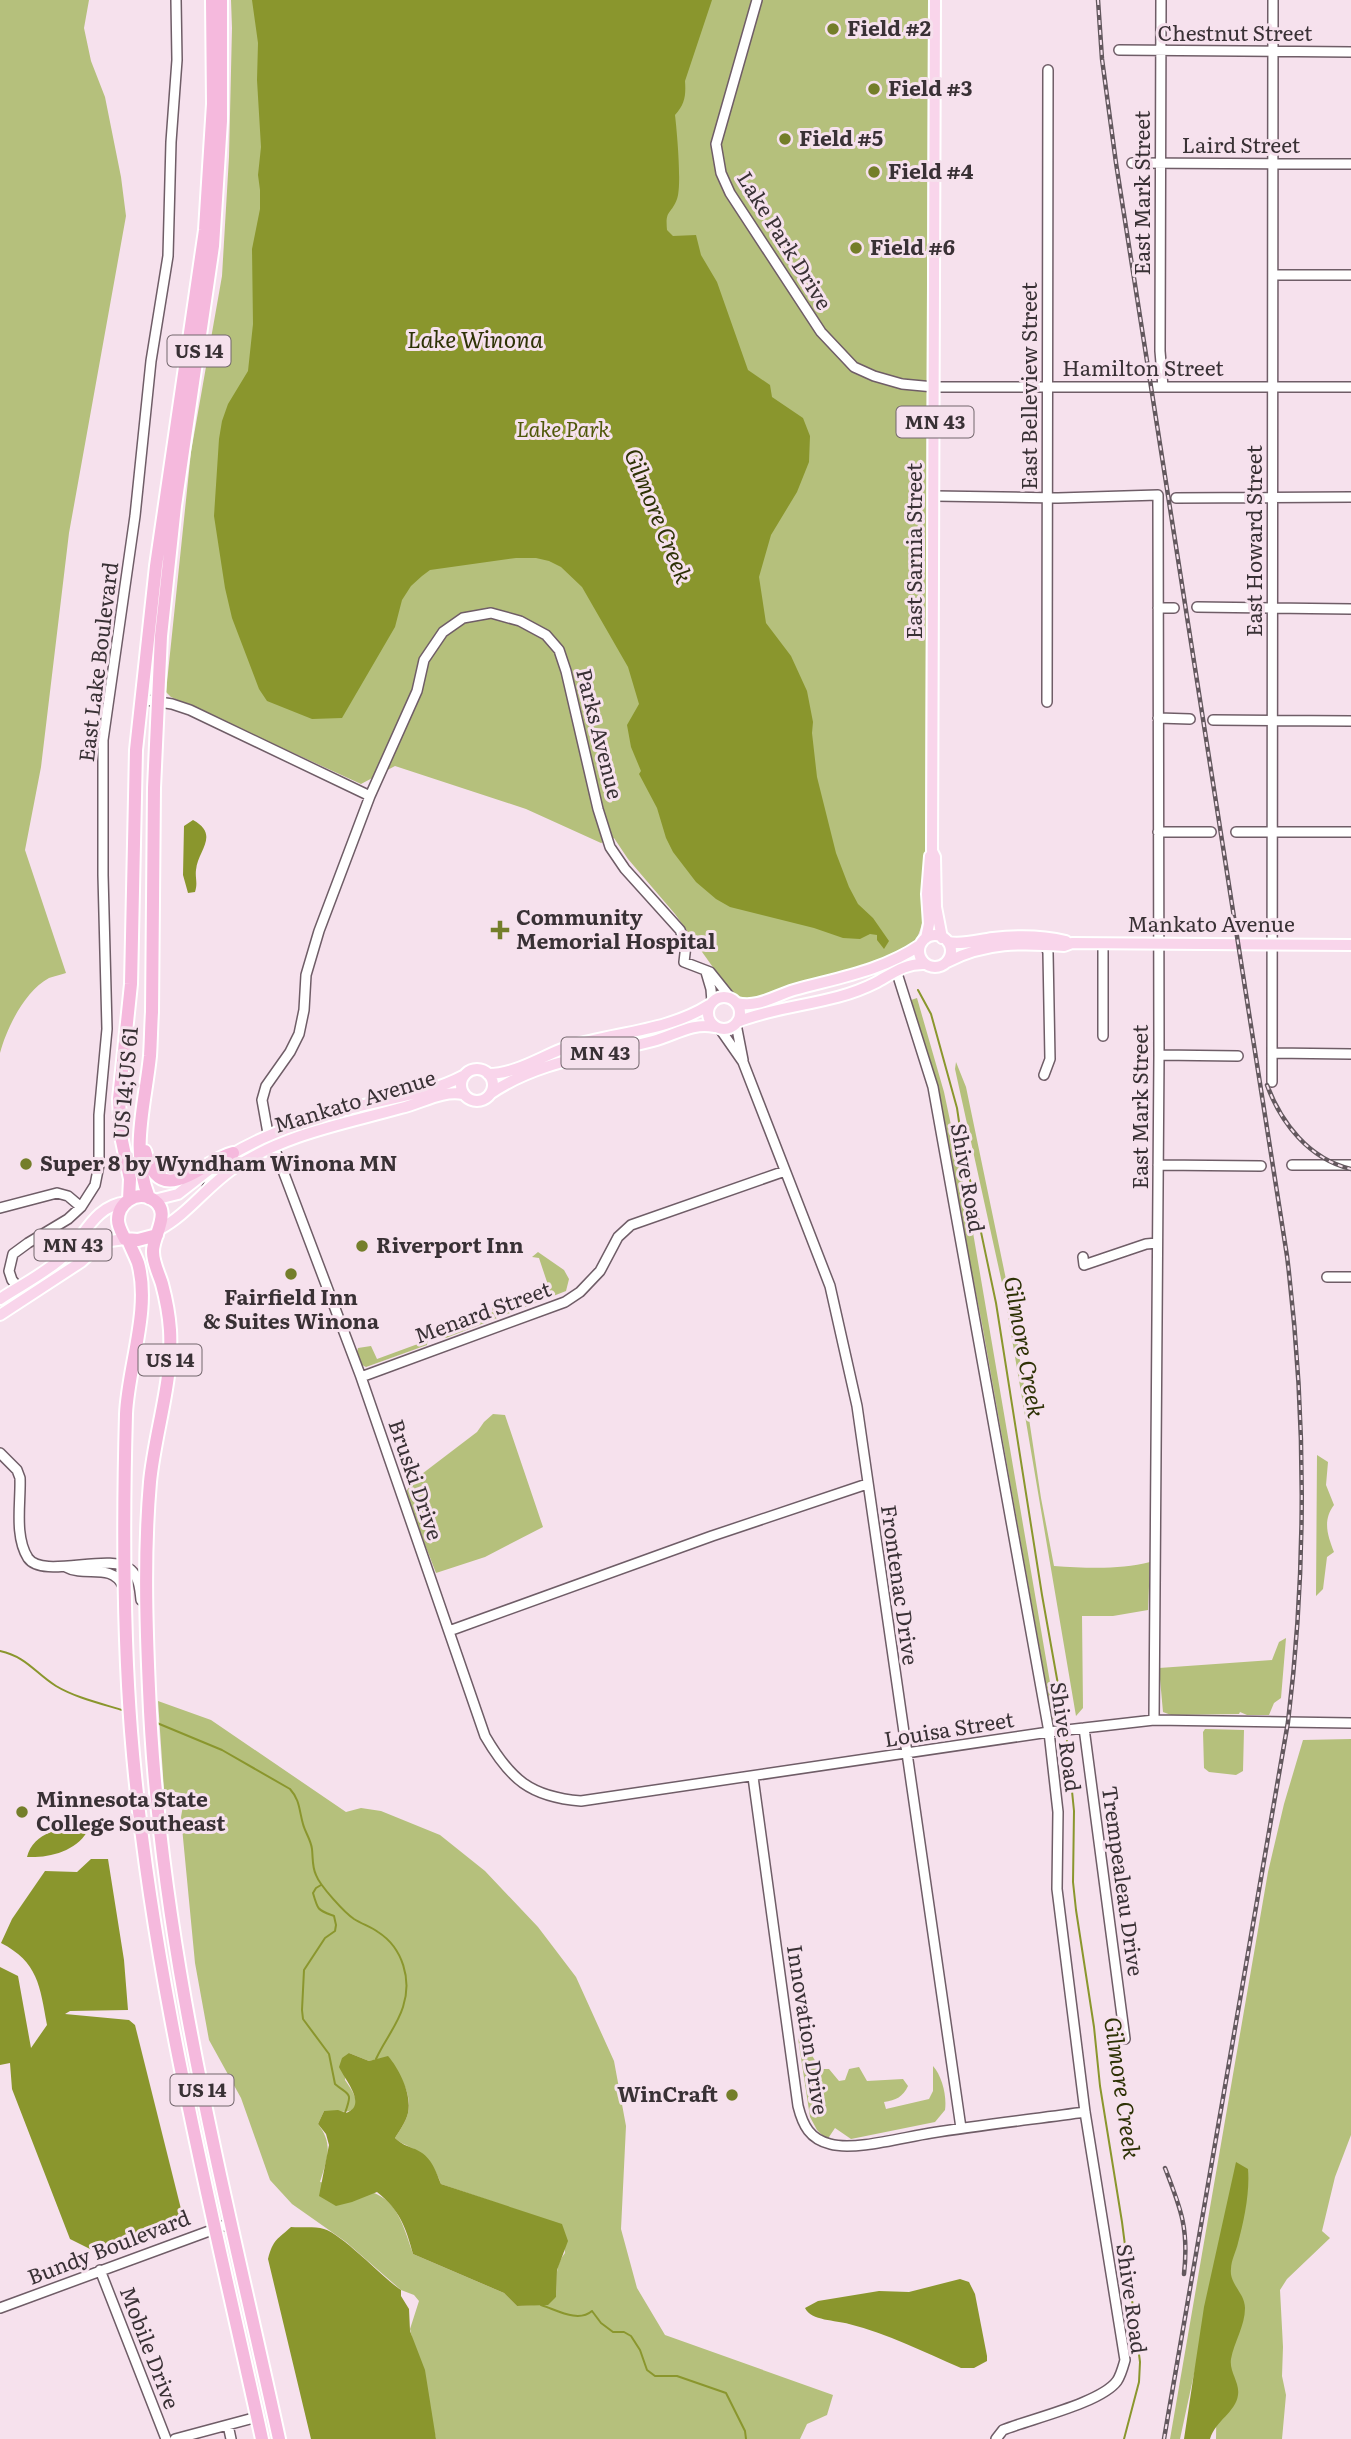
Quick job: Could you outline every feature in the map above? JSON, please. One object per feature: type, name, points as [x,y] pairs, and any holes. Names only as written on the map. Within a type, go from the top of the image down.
[{"type":"highway","name":"US 14","points":[[140,699],[156,566],[204,241],[213,104],[212,0]]},
{"type":"highway","name":"US 14","points":[[157,701],[171,531],[213,246],[221,121],[221,0]]},
{"type":"highway","name":"US 14;US 61","points":[[126,1566],[127,1412],[141,1292],[138,1262],[118,1221],[121,1209],[127,1201],[130,1179],[121,1136],[119,1099],[131,984],[134,800],[140,699]]},
{"type":"highway","name":"US 14;US 61","points":[[148,1639],[150,1486],[167,1391],[170,1355],[166,1303],[153,1255],[162,1214],[152,1199],[139,1153],[152,1012],[157,701]]},
{"type":"highway","points":[[141,1112],[149,1164],[164,1180],[185,1178],[215,1159],[233,1153]]},
{"type":"highway","points":[[127,1201],[138,1196],[152,1199]]},
{"type":"highway","points":[[127,1240],[158,1232]]},
{"type":"highway","name":"US 14","points":[[126,1566],[131,1732],[142,1844],[155,1934],[262,2439]]},
{"type":"highway","name":"US 14","points":[[148,1639],[152,1736],[165,1876],[179,1973],[230,2222],[279,2439]]},
{"type":"main road","name":"East Sarnia Street","points":[[923,942],[929,924],[927,881],[932,851],[935,0]]},
{"type":"main road","name":"East Sarnia Street","points":[[932,851],[935,857],[936,907],[945,940]]},
{"type":"main road","name":"Mankato Avenue","points":[[158,1232],[178,1219],[207,1188],[272,1141],[330,1115],[427,1091],[476,1069],[488,1074],[510,1071],[575,1045],[674,1022],[720,997],[755,1004],[795,990],[848,977],[897,959],[934,935],[963,943],[1029,935],[1072,943],[1103,944],[1351,945]]},
{"type":"main road","name":"MN 43","points":[[945,940],[951,953],[947,962]]},
{"type":"main road","name":"MN 43","points":[[923,942],[920,955],[925,964]]},
{"type":"main road","name":"Mankato Avenue","points":[[152,1199],[178,1194],[233,1153],[272,1141],[442,1095],[463,1094],[476,1101],[482,1100],[519,1076],[551,1064],[652,1041],[695,1026],[730,1028],[773,1010],[848,994],[908,965],[925,964],[937,967],[971,951],[997,944],[1064,946],[1072,943]]},
{"type":"main road","points":[[733,1000],[741,1012],[737,1023]]},
{"type":"main road","points":[[711,1004],[708,1017],[717,1028]]},
{"type":"main road","points":[[488,1074],[493,1084],[490,1094]]},
{"type":"main road","name":"Mankato Avenue","points":[[463,1076],[460,1086],[463,1094]]},
{"type":"main road","name":"MN 43","points":[[0,1299],[64,1256],[95,1217],[116,1203],[127,1201]]},
{"type":"main road","name":"MN 43","points":[[0,1315],[81,1262],[103,1242],[127,1240]]},
{"type":"street","name":"East Lake Boulevard","points":[[18,1287],[9,1271],[13,1254],[68,1219],[80,1207],[95,1185],[100,1165],[100,1100],[107,1029],[103,740],[135,516],[151,361],[168,256],[177,60],[176,0]]},
{"type":"street","name":"Lake Park Drive","points":[[757,0],[716,144],[721,173],[730,193],[821,332],[854,367],[902,384],[934,387]]},
{"type":"street","name":"East Mark Street","points":[[1161,0],[1160,351],[1163,387]]},
{"type":"street","name":"East Howard Street","points":[[1272,1082],[1273,0]]},
{"type":"street","name":"Chestnut Street","points":[[1119,50],[1351,51]]},
{"type":"street","name":"East Belleview Street","points":[[1047,702],[1048,71]]},
{"type":"street","name":"Laird Street","points":[[1132,163],[1351,164]]},
{"type":"street","points":[[1273,275],[1351,275]]},
{"type":"street","name":"Hamilton Street","points":[[934,387],[1351,387]]},
{"type":"street","name":"East Mark Street","points":[[1047,498],[1158,495],[1159,1055],[1154,1720]]},
{"type":"street","points":[[935,496],[1047,498]]},
{"type":"street","points":[[1176,498],[1351,498]]},
{"type":"street","points":[[1197,607],[1351,609]]},
{"type":"street","points":[[1158,608],[1174,608]]},
{"type":"street","name":"Parks Avenue","points":[[272,1141],[262,1100],[273,1074],[290,1052],[299,1034],[304,1010],[306,975],[314,947],[370,796],[417,691],[424,660],[443,632],[463,618],[491,613],[520,621],[546,635],[559,650],[610,847],[625,869],[680,930],[686,945],[684,962],[710,972],[733,1000]]},
{"type":"street","points":[[140,699],[190,710],[370,796]]},
{"type":"street","points":[[1158,718],[1190,719]]},
{"type":"street","points":[[1213,720],[1351,721]]},
{"type":"street","points":[[1158,831],[1211,832]]},
{"type":"street","points":[[1236,832],[1351,832]]},
{"type":"street","points":[[1103,944],[1103,1036]]},
{"type":"street","points":[[1044,1074],[1050,1059],[1046,945]]},
{"type":"street","points":[[705,970],[711,989],[711,1004]]},
{"type":"street","name":"Shive Road","points":[[896,970],[933,1087],[1049,1732],[1058,1811],[1056,1889],[1085,2112],[1125,2360],[1118,2380],[1093,2398],[1003,2430],[996,2439]]},
{"type":"street","name":"Frontenac Drive","points":[[737,1023],[743,1062],[830,1286],[857,1406],[961,2128]]},
{"type":"street","name":"Frontenac Drive","points":[[717,1028],[743,1062]]},
{"type":"street","points":[[1272,1053],[1351,1054]]},
{"type":"street","points":[[1159,1055],[1238,1056]]},
{"type":"street","name":"Bruski Drive","points":[[272,1141],[361,1377],[485,1736],[500,1762],[516,1778],[533,1790],[555,1799]]},
{"type":"street","points":[[1292,1166],[1351,1165]]},
{"type":"street","points":[[1158,1166],[1261,1166]]},
{"type":"street","name":"Menard Street","points":[[361,1377],[565,1302],[580,1292],[600,1271],[618,1237],[631,1225],[785,1171]]},
{"type":"street","points":[[0,1208],[57,1193],[68,1196],[80,1207]]},
{"type":"street","points":[[1083,1257],[1084,1265],[1146,1244],[1157,1243]]},
{"type":"street","points":[[1327,1277],[1351,1277]]},
{"type":"street","points":[[0,1453],[17,1470],[20,1478],[21,1535],[29,1559],[39,1565],[66,1567],[86,1563],[126,1566],[131,1569],[138,1581],[143,1627],[148,1639]]},
{"type":"street","points":[[449,1631],[712,1536],[867,1484]]},
{"type":"street","points":[[66,1567],[77,1571],[111,1572],[126,1590]]},
{"type":"street","name":"Louisa Street","points":[[555,1799],[581,1801],[1049,1732],[1154,1720],[1351,1723]]},
{"type":"street","name":"Trempealeau Drive","points":[[1084,1728],[1125,2039]]},
{"type":"street","name":"Innovation Drive","points":[[752,1777],[798,2101],[807,2132],[818,2140],[846,2147],[961,2128],[1085,2112]]},
{"type":"street","name":"Bundy Boulevard","points":[[0,2308],[230,2222]]},
{"type":"street","name":"Mobile Drive","points":[[100,2270],[166,2439]]},
{"type":"street","points":[[176,2439],[257,2417]]},
{"type":"street","points":[[228,2425],[231,2439]]},
{"type":"green space","points":[[0,0],[89,0],[84,28],[91,61],[105,97],[126,216],[69,533],[41,767],[25,850],[66,973],[49,978],[32,992],[12,1021],[0,1053]]},
{"type":"green space","name":"Lake Park","points":[[231,0],[928,0],[925,898],[919,934],[905,949],[864,967],[749,1000],[732,994],[675,914],[628,859],[614,838],[601,843],[526,809],[395,766],[361,784],[171,697],[166,692],[191,452],[222,276],[229,157]]},
{"type":"green space","points":[[917,998],[944,1092],[970,1215],[1058,1721],[1052,1718],[982,1324],[936,1089],[911,1000]]},
{"type":"green space","points":[[956,1062],[966,1087],[1013,1313],[1054,1566],[1115,1567],[1150,1562],[1148,1610],[1113,1616],[1082,1616],[1083,1708],[1076,1716],[1004,1292],[955,1069]]},
{"type":"green space","points":[[538,1252],[564,1270],[569,1279],[566,1291],[446,1338],[437,1335],[435,1327],[441,1333],[493,1312],[492,1306],[496,1306],[498,1311],[541,1294],[540,1289],[548,1285],[539,1258],[532,1257]]},
{"type":"green space","points":[[428,1335],[427,1345],[366,1367],[360,1364],[358,1348],[371,1346],[377,1359],[426,1341],[425,1336]]},
{"type":"green space","points":[[493,1414],[505,1415],[543,1527],[485,1557],[436,1573],[405,1493],[414,1480],[477,1432]]},
{"type":"green space","points":[[1317,1455],[1328,1462],[1326,1485],[1334,1505],[1328,1517],[1327,1528],[1334,1552],[1327,1557],[1323,1589],[1316,1596]]},
{"type":"green space","points":[[1286,1638],[1281,1698],[1274,1703],[1269,1715],[1247,1715],[1240,1712],[1171,1715],[1163,1712],[1159,1668],[1272,1660],[1279,1642]]},
{"type":"green space","points":[[158,1701],[211,1720],[346,1812],[361,1808],[381,1811],[440,1835],[485,1871],[538,1927],[576,1977],[614,2061],[626,2126],[621,2229],[637,2288],[665,2335],[833,2395],[827,2415],[807,2424],[800,2439],[436,2439],[410,2329],[419,2301],[414,2295],[401,2290],[346,2242],[292,2204],[270,2180],[241,2098],[209,2040],[195,1963],[181,1817],[184,1800],[193,1795],[164,1790]],"holes":[[[349,2053],[369,2061],[388,2057],[400,2076],[407,2091],[409,2106],[406,2120],[395,2138],[423,2156],[434,2169],[441,2184],[562,2225],[565,2253],[558,2268],[556,2297],[534,2305],[517,2306],[504,2293],[413,2254],[399,2216],[383,2197],[372,2192],[320,2182],[328,2146],[318,2124],[324,2111],[350,2111],[356,2104],[352,2090],[345,2080]]]},
{"type":"green space","points":[[1205,1729],[1244,1730],[1243,1771],[1236,1775],[1209,1772],[1204,1768]]},
{"type":"green space","points":[[1351,1739],[1351,2135],[1335,2177],[1322,2231],[1330,2238],[1287,2279],[1280,2290],[1282,2376],[1286,2395],[1282,2439],[1216,2439],[1219,2258],[1180,2439],[1170,2439],[1268,1872],[1284,1804],[1303,1740]]},
{"type":"green space","points":[[798,2038],[808,2039],[813,2051],[810,2052],[820,2069],[829,2069],[839,2081],[845,2080],[849,2069],[859,2067],[867,2081],[903,2079],[908,2086],[906,2090],[899,2097],[884,2102],[886,2109],[929,2099],[933,2091],[933,2066],[943,2087],[945,2110],[935,2122],[851,2139],[835,2128],[827,2140],[810,2117]]},
{"type":"water","name":"Lake Winona","points":[[252,0],[712,0],[685,81],[684,99],[675,115],[679,183],[677,199],[668,215],[667,230],[673,236],[696,235],[701,255],[717,282],[748,370],[770,385],[772,397],[803,418],[810,436],[809,462],[797,492],[771,535],[759,577],[766,623],[791,656],[807,691],[813,722],[817,777],[836,853],[858,904],[873,918],[889,941],[884,949],[877,940],[877,935],[870,934],[860,939],[843,938],[730,907],[696,882],[673,852],[657,808],[639,774],[641,771],[631,747],[627,725],[639,704],[628,667],[582,587],[561,567],[549,561],[516,558],[430,570],[422,576],[402,600],[395,627],[342,718],[312,719],[267,701],[259,689],[232,618],[214,516],[222,421],[228,404],[248,371],[253,324],[252,249],[260,209],[258,175],[261,147],[258,43]]},
{"type":"water","points":[[193,820],[205,831],[206,837],[196,870],[195,892],[188,893],[183,875],[184,826]]},
{"type":"water","points":[[85,1825],[87,1832],[68,1849],[52,1855],[27,1857],[42,1836]]},
{"type":"water","points":[[91,1859],[108,1859],[124,1960],[128,2010],[70,2011],[65,2014],[129,2020],[135,2025],[181,2209],[173,2229],[116,2247],[92,2250],[70,2239],[12,2089],[10,2063],[0,2065],[0,1967],[18,1976],[31,2048],[47,2025],[39,1987],[30,1967],[23,1958],[1,1943],[12,1919],[45,1871],[77,1872]]},
{"type":"water","points":[[349,2053],[369,2061],[388,2056],[401,2075],[409,2106],[406,2120],[395,2138],[425,2155],[441,2184],[562,2224],[568,2241],[557,2270],[556,2297],[548,2305],[517,2306],[504,2293],[413,2254],[401,2219],[377,2192],[336,2206],[319,2196],[329,2145],[326,2134],[318,2124],[324,2111],[338,2110],[346,2113],[355,2104],[353,2092],[339,2067],[342,2058]]},
{"type":"water","points":[[1236,2162],[1248,2169],[1244,2216],[1231,2269],[1232,2279],[1243,2298],[1245,2308],[1231,2359],[1238,2395],[1233,2407],[1216,2427],[1210,2439],[1184,2439],[1204,2307]]},
{"type":"water","points":[[291,2227],[320,2228],[332,2233],[401,2290],[401,2296],[409,2309],[410,2331],[425,2370],[436,2439],[311,2439],[268,2259],[274,2243]]},
{"type":"water","points":[[960,2279],[969,2282],[975,2294],[987,2356],[987,2361],[974,2368],[961,2368],[863,2328],[818,2318],[805,2308],[818,2301],[879,2291],[909,2292]]},
{"type":"waterway","name":"Gilmore Creek","points":[[918,990],[931,1014],[957,1108],[996,1303],[1064,1718]]},
{"type":"waterway","points":[[0,1651],[24,1661],[64,1690],[125,1711]]},
{"type":"waterway","points":[[157,1723],[222,1750],[290,1789],[297,1801],[310,1842],[318,1880],[350,1916],[378,1932],[394,1947],[406,1976],[406,1997],[397,2021],[376,2059]]},
{"type":"waterway","name":"Gilmore Creek","points":[[1067,1741],[1074,1811],[1073,1882],[1076,1910],[1140,2362],[1139,2382],[1124,2439]]},
{"type":"waterway","points":[[321,1885],[313,1893],[316,1903],[319,1909],[334,1916],[336,1925],[335,1931],[325,1938],[304,1970],[302,2010],[303,2019],[329,2054],[335,2084],[349,2097],[345,2113]]},
{"type":"waterway","points":[[541,2305],[574,2316],[592,2311],[601,2323],[613,2332],[624,2332],[631,2336],[640,2350],[647,2370],[655,2376],[677,2376],[726,2393],[745,2431],[746,2439]]},
{"type":"railway","points":[[1098,0],[1102,59],[1116,163],[1287,1256],[1301,1430],[1299,1605],[1288,1722],[1164,2439]]},
{"type":"railway","points":[[1267,1085],[1280,1113],[1298,1138],[1322,1157],[1351,1169]]},
{"type":"railway","points":[[1165,2168],[1184,2231],[1184,2274]]},
{"type":"place","name":"Field #2","points":[[833,29]]},
{"type":"place","name":"Field #3","points":[[874,89]]},
{"type":"place","name":"Field #5","points":[[785,139]]},
{"type":"place","name":"Field #4","points":[[874,172]]},
{"type":"place","name":"Field #6","points":[[856,248]]},
{"type":"place","name":"Community Memorial Hospital","points":[[500,930]]},
{"type":"place","name":"Super 8 by Wyndham Winona MN","points":[[26,1164]]},
{"type":"place","name":"Riverport Inn","points":[[362,1246]]},
{"type":"place","name":"Fairfield Inn & Suites Winona","points":[[291,1274]]},
{"type":"place","name":"Minnesota State College Southeast","points":[[22,1812]]},
{"type":"place","name":"WinCraft","points":[[732,2095]]}]
